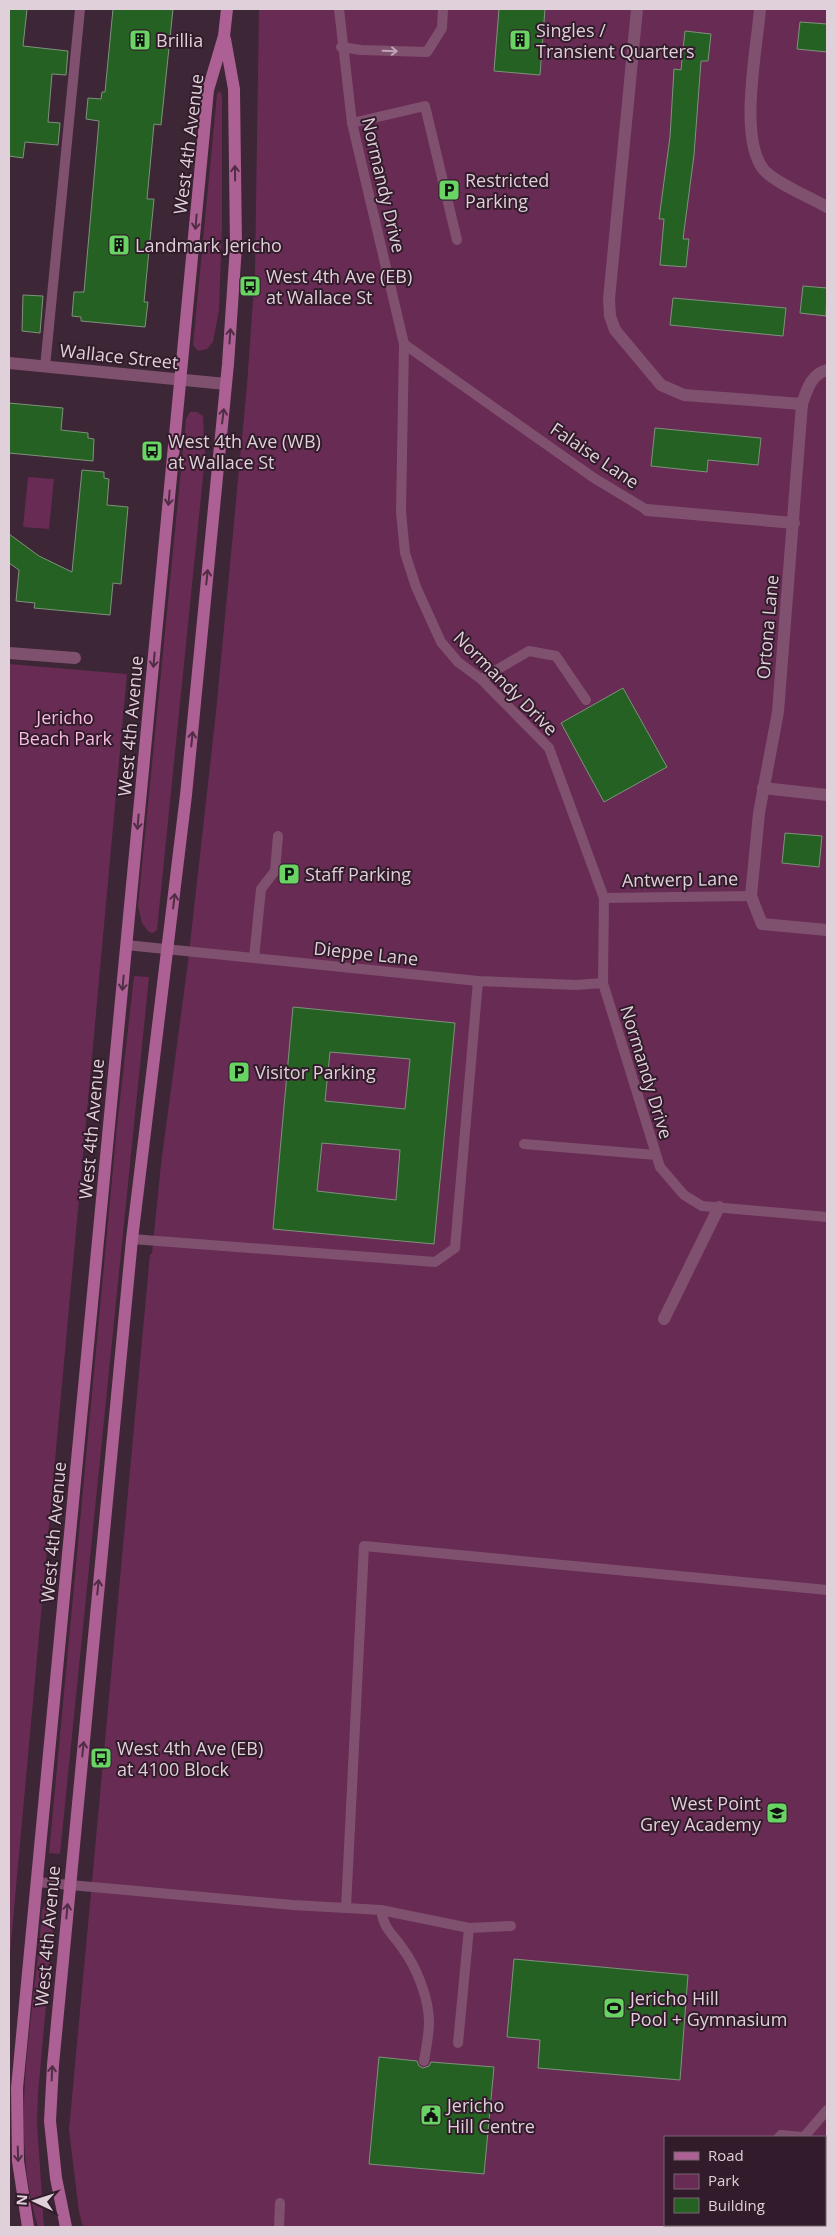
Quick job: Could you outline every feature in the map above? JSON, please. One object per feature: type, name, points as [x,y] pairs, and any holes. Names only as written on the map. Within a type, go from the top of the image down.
[{"type":"main road","name":"West 4th Avenue","points":[[28,2227],[18,2162],[17,2088],[208,90],[224,36],[227,9]]},
{"type":"main road","name":"West 4th Avenue","points":[[66,2227],[56,2178],[50,2121],[53,2065],[132,1238],[146,1109],[168,949],[186,795],[226,384],[236,246],[234,89],[224,36]]},
{"type":"street","points":[[637,9],[609,298],[610,316],[615,330],[661,385],[670,390],[684,395],[802,404]]},
{"type":"street","points":[[760,9],[749,119],[754,149],[764,170],[827,207]]},
{"type":"street","name":"Wallace Street","points":[[9,363],[226,384]]},
{"type":"street","name":"Ortona Lane","points":[[752,896],[763,788],[778,712],[802,404],[809,384],[821,372],[827,370]]},
{"type":"street","name":"Falaise Lane","points":[[647,510],[794,523]]},
{"type":"street","points":[[9,653],[75,658]]},
{"type":"street","points":[[763,788],[827,795]]},
{"type":"street","name":"Antwerp Lane","points":[[752,896],[762,924],[827,930]]},
{"type":"street","points":[[664,1319],[719,1207]]},
{"type":"lane","points":[[45,367],[80,9]]},
{"type":"lane","name":"Normandy Drive","points":[[339,9],[352,123],[404,344],[401,512],[405,553],[416,587],[442,642],[458,662],[481,679],[549,748],[604,898],[603,983],[660,1167],[684,1196],[702,1206],[719,1207]]},
{"type":"lane","points":[[342,46],[361,50],[426,52],[442,28],[443,9]]},
{"type":"lane","points":[[352,123],[425,106],[457,240]]},
{"type":"lane","name":"Falaise Lane","points":[[404,344],[594,478],[647,510]]},
{"type":"lane","points":[[481,679],[529,651],[538,652],[556,656],[586,700]]},
{"type":"lane","points":[[254,958],[261,888],[275,870],[278,836]]},
{"type":"lane","name":"Antwerp Lane","points":[[604,898],[752,896]]},
{"type":"lane","name":"Dieppe Lane","points":[[126,945],[478,981],[576,985],[603,983]]},
{"type":"lane","points":[[132,1238],[435,1262],[454,1248],[478,981]]},
{"type":"lane","points":[[524,1144],[656,1154]]},
{"type":"lane","points":[[719,1207],[827,1217]]},
{"type":"lane","points":[[346,1908],[364,1546],[827,1590]]},
{"type":"lane","points":[[37,1882],[380,1910],[469,1928],[511,1926]]},
{"type":"lane","points":[[380,1910],[384,1926],[404,1950],[419,1980],[428,2008],[429,2024],[424,2061]]},
{"type":"lane","points":[[458,2043],[469,1928]]},
{"type":"lane","points":[[804,2136],[827,2110]]},
{"type":"lane","points":[[278,2227],[280,2203]]},
{"type":"green space","points":[[259,9],[827,9],[827,2227],[83,2227],[79,2212],[69,2130],[150,1254],[152,1254],[161,1164],[188,962],[216,712],[247,385],[255,271]]},
{"type":"green space","points":[[220,91],[222,96],[222,228],[219,310],[213,342],[207,349],[198,351],[193,345],[217,94]]},
{"type":"green space","points":[[190,412],[197,412],[203,416],[205,457],[157,930],[153,933],[149,932],[142,923],[138,906],[186,419]]},
{"type":"green space","points":[[28,477],[54,479],[49,529],[23,527]]},
{"type":"green space","name":"Jericho Beach Park","points":[[9,664],[127,674],[9,1964]]},
{"type":"green space","points":[[134,976],[149,977],[60,1854],[49,1853],[117,1126]]},
{"type":"green space","points":[[48,1900],[55,1904],[38,2094],[37,2123],[44,2227],[38,2227],[29,2188],[25,2149],[24,2109],[29,2029],[42,1910]]},
{"type":"building","points":[[9,9],[27,9],[23,46],[68,51],[66,75],[52,74],[48,122],[60,123],[58,145],[25,142],[23,158],[9,156]]},
{"type":"building","name":"Landmark Jericho","points":[[113,9],[173,9],[161,125],[154,124],[147,199],[154,199],[144,302],[148,302],[145,327],[81,321],[81,317],[72,316],[74,292],[84,292],[99,121],[86,119],[88,98],[101,99],[102,92],[105,92]]},
{"type":"building","name":"Singles / Transient Quarters","points":[[499,9],[545,9],[540,75],[494,71]]},
{"type":"building","points":[[800,22],[827,24],[827,52],[797,49]]},
{"type":"building","points":[[685,31],[711,34],[708,61],[701,61],[694,155],[683,239],[689,239],[686,267],[660,265],[664,219],[659,219],[670,137],[674,69],[681,70]]},
{"type":"building","points":[[803,286],[827,288],[826,316],[800,313]]},
{"type":"building","points":[[23,295],[43,296],[40,333],[22,331]]},
{"type":"building","points":[[673,298],[786,308],[783,336],[670,325]]},
{"type":"building","points":[[9,403],[63,408],[61,430],[88,433],[88,438],[94,439],[93,461],[9,453]]},
{"type":"building","points":[[655,428],[761,438],[758,465],[708,460],[707,472],[651,466]]},
{"type":"building","points":[[82,470],[104,472],[104,478],[109,479],[107,505],[128,507],[121,584],[113,583],[110,615],[34,608],[35,603],[16,601],[19,570],[9,563],[9,534],[39,556],[72,572]]},
{"type":"building","points":[[623,688],[667,767],[604,802],[561,723]]},
{"type":"building","points":[[785,833],[822,836],[819,867],[782,863]]},
{"type":"building","points":[[293,1007],[455,1023],[434,1244],[273,1229]],"holes":[[[330,1052],[410,1059],[405,1109],[325,1101]],[[322,1143],[400,1150],[396,1200],[317,1191]]]},
{"type":"building","name":"Jericho Hill Pool + Gymnasium","points":[[514,1959],[688,1975],[680,2080],[538,2068],[540,2040],[507,2037]]},
{"type":"building","name":"Jericho Hill Centre","points":[[379,2057],[417,2061],[419,2066],[423,2068],[429,2066],[431,2062],[494,2067],[484,2174],[369,2164]]},
{"type":"place","name":"Brillia","points":[[140,40]]},
{"type":"place","name":"Singles / Transient Quarters","points":[[520,40]]},
{"type":"place","name":"Restricted Parking","points":[[449,190]]},
{"type":"place","name":"Landmark Jericho","points":[[119,245]]},
{"type":"place","name":"West 4th Ave (EB) at Wallace St","points":[[250,286]]},
{"type":"place","name":"West 4th Ave (WB) at Wallace St","points":[[152,451]]},
{"type":"place","name":"Staff Parking","points":[[289,874]]},
{"type":"place","name":"Visitor Parking","points":[[239,1072]]},
{"type":"place","name":"West 4th Ave (EB) at 4100 Block","points":[[101,1758]]},
{"type":"place","name":"West Point Grey Academy","points":[[777,1813]]},
{"type":"place","name":"Jericho Hill Pool + Gymnasium","points":[[614,2008]]},
{"type":"place","name":"Jericho Hill Centre","points":[[431,2115]]}]
